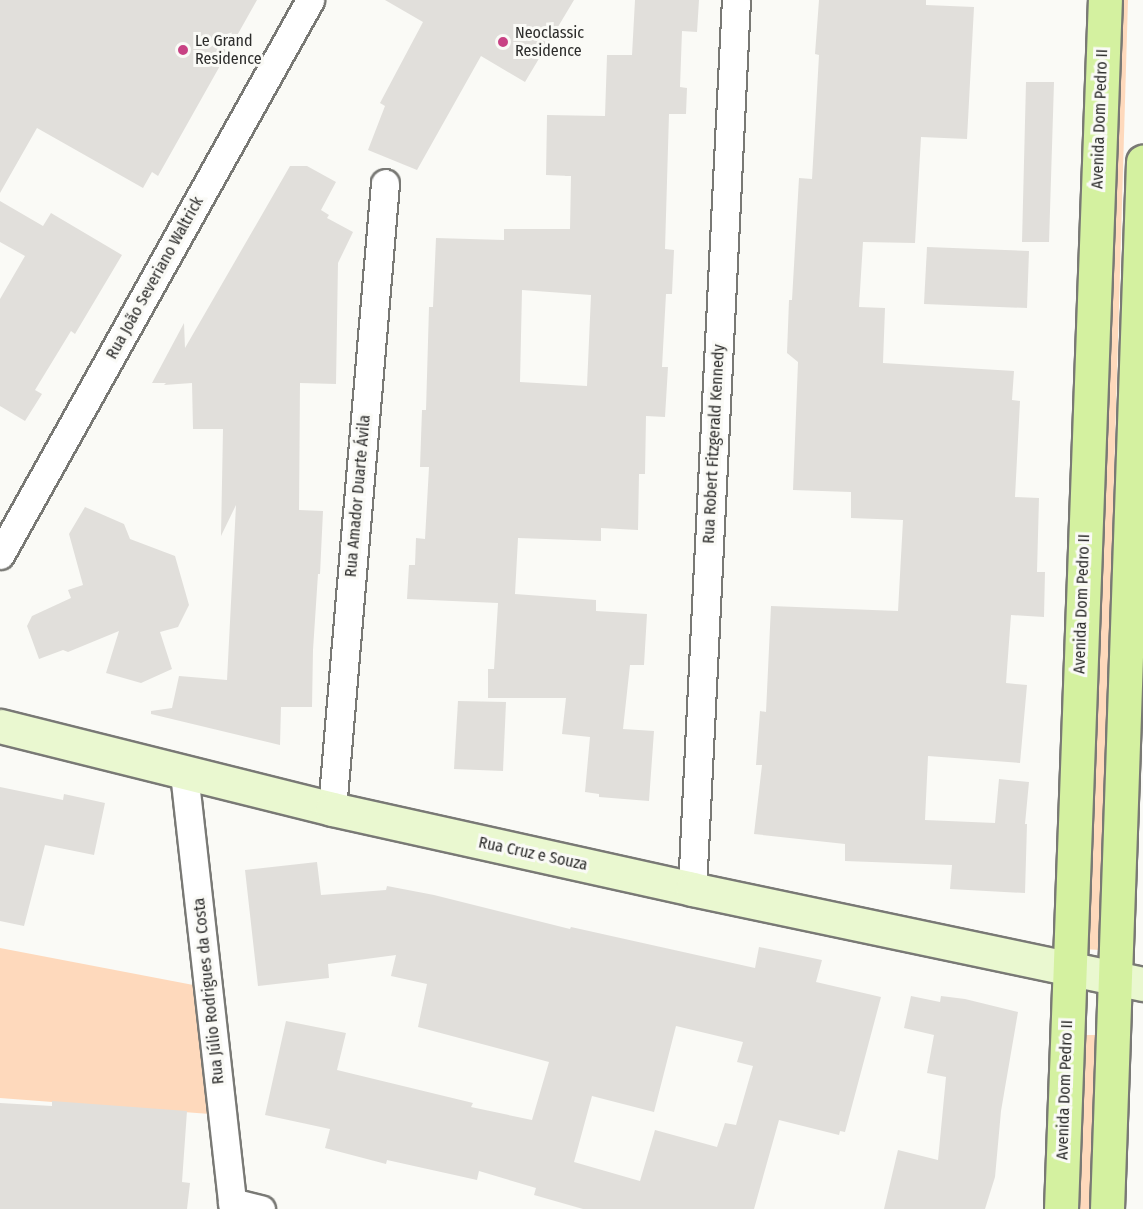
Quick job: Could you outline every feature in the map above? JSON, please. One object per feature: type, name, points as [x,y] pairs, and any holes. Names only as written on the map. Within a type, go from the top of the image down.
[{"type":"main road","name":"Avenida Dom Pedro II","points":[[1061,1209],[1105,0]]},
{"type":"main road","points":[[1107,1209],[1128,980],[1143,162]]},
{"type":"street","name":"Rua João Severiano Waltrick","points":[[0,555],[310,0]]},
{"type":"street","name":"Rua Robert Fitzgerald Kennedy","points":[[692,889],[736,0]]},
{"type":"street","name":"Rua Amador Duarte Ávila","points":[[332,809],[385,183]]},
{"type":"street","name":"Rua Cruz e Souza","points":[[0,726],[332,809],[692,889],[1128,980]]},
{"type":"street","name":"Rua Júlio Rodrigues da Costa","points":[[184,773],[233,1206]]},
{"type":"street","points":[[233,1206],[261,1209]]},
{"type":"shaded area","points":[[1114,0],[1128,0],[1100,950],[1083,949]]},
{"type":"shaded area","points":[[0,948],[209,988],[223,1115],[0,1098]]},
{"type":"shaded area","points":[[1084,1035],[1098,1035],[1092,1209],[1079,1209]]},
{"type":"building","points":[[0,0],[257,0],[158,176],[152,172],[143,188],[37,128],[0,193]]},
{"type":"building","points":[[385,0],[574,0],[525,82],[481,56],[417,170],[368,150],[385,106],[380,103],[423,22]]},
{"type":"building","points":[[635,0],[699,0],[697,32],[682,31],[680,87],[687,88],[686,114],[669,114],[665,249],[674,250],[672,294],[666,294],[662,367],[668,367],[665,417],[646,416],[645,474],[639,474],[638,530],[601,528],[601,541],[518,538],[515,594],[596,600],[596,611],[647,614],[644,665],[630,665],[623,729],[654,731],[649,801],[599,797],[599,794],[585,792],[590,737],[562,734],[566,698],[488,698],[488,669],[494,669],[498,603],[407,599],[409,565],[415,565],[416,538],[425,539],[429,467],[420,467],[422,410],[426,410],[429,307],[433,307],[436,238],[504,240],[504,229],[570,229],[571,176],[546,175],[547,115],[605,116],[607,55],[632,55]],"holes":[[[522,290],[591,295],[587,386],[520,382]]]},
{"type":"building","points":[[819,0],[926,0],[926,5],[974,7],[967,139],[921,137],[915,243],[863,242],[859,307],[885,308],[883,363],[1014,371],[1012,400],[1020,401],[1015,497],[1039,498],[1037,572],[1045,572],[1044,617],[1011,615],[1006,683],[1027,685],[1020,763],[928,756],[925,820],[995,823],[999,779],[1029,782],[1025,824],[1027,824],[1025,893],[950,889],[952,865],[845,861],[845,844],[754,834],[762,765],[756,765],[760,711],[766,712],[771,606],[898,611],[903,520],[851,518],[851,492],[793,490],[798,362],[787,353],[789,300],[792,300],[799,178],[812,179],[819,55],[815,54]]},
{"type":"building","points":[[1026,82],[1054,82],[1049,242],[1022,242]]},
{"type":"building","points":[[290,166],[307,166],[336,182],[321,210],[329,215],[327,218],[353,232],[338,263],[336,384],[300,383],[299,510],[323,511],[320,574],[318,574],[313,650],[312,707],[281,707],[280,745],[151,714],[151,711],[172,708],[179,676],[227,680],[236,505],[221,536],[223,429],[193,429],[192,383],[164,385],[166,383],[152,383],[184,323],[185,348]]},
{"type":"building","points":[[0,201],[43,226],[51,213],[122,255],[75,334],[71,331],[35,390],[42,394],[25,421],[0,406],[0,299],[25,256],[0,242]]},
{"type":"building","points":[[927,247],[1029,251],[1027,308],[924,304]]},
{"type":"building","points":[[85,507],[124,524],[130,539],[175,556],[189,605],[178,627],[160,632],[172,669],[141,683],[106,673],[119,631],[68,652],[63,650],[39,659],[27,626],[32,616],[71,598],[68,590],[83,585],[69,534]]},
{"type":"building","points":[[458,701],[506,702],[503,771],[454,769]]},
{"type":"building","points":[[0,787],[63,800],[64,794],[105,803],[94,855],[45,845],[24,926],[0,921]]},
{"type":"building","points":[[317,862],[321,895],[386,890],[387,886],[434,895],[570,929],[571,927],[755,968],[759,947],[822,960],[816,982],[881,997],[845,1132],[840,1131],[839,1135],[779,1120],[754,1209],[583,1209],[534,1195],[536,1188],[479,1171],[477,1180],[387,1160],[386,1164],[325,1148],[330,1129],[265,1115],[286,1021],[346,1033],[337,1070],[473,1103],[471,1107],[532,1120],[549,1062],[418,1027],[427,984],[391,976],[396,955],[328,964],[329,978],[258,986],[245,870]],"holes":[[[676,1026],[743,1042],[737,1062],[753,1066],[736,1125],[725,1123],[717,1147],[655,1130],[640,1181],[574,1162],[592,1096],[654,1112]]]},
{"type":"building","points":[[911,996],[940,1002],[941,996],[965,999],[1018,1012],[1001,1111],[995,1177],[985,1209],[884,1209],[898,1150],[938,1160],[946,1077],[927,1073],[934,1035],[904,1028]]},
{"type":"building","points":[[52,1101],[187,1111],[182,1182],[190,1183],[187,1209],[0,1209],[0,1103],[52,1106]]},
{"type":"place","name":"Neoclassic Residence","points":[[503,42]]},
{"type":"place","name":"Le Grand Residence","points":[[183,50]]}]
